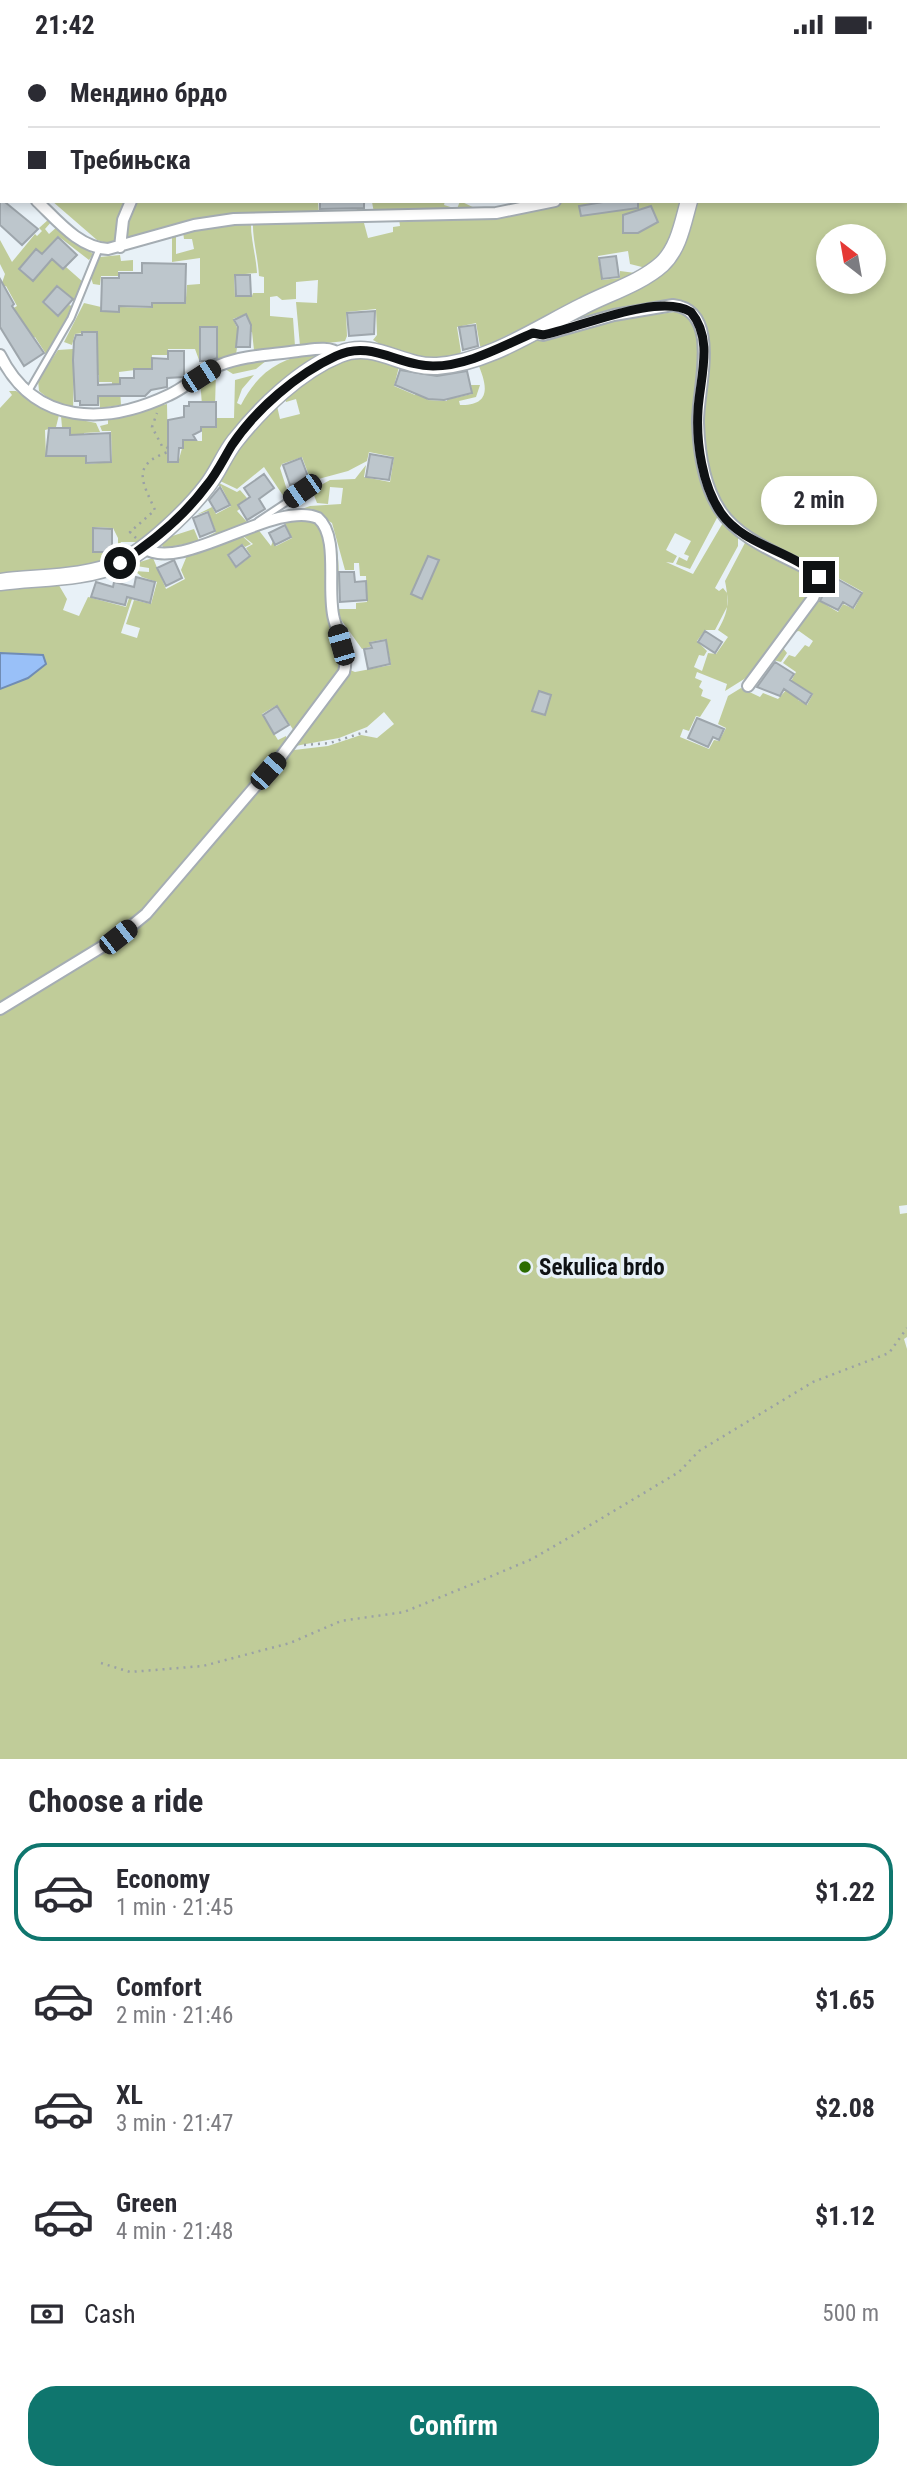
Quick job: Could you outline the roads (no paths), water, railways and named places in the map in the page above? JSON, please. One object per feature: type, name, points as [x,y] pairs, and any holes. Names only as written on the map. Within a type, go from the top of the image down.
[{"type":"street","points":[[39,203],[79,239],[99,249],[120,247],[194,225],[234,219],[496,213],[545,203]]},
{"type":"street","points":[[120,247],[123,220],[130,203]]},
{"type":"street","points":[[0,582],[103,569],[120,563],[146,546],[207,486],[234,443],[260,413],[295,382],[339,354],[367,349],[415,365],[441,366],[472,358],[533,333],[664,262],[679,237],[688,203]]},
{"type":"street","points":[[533,333],[543,335],[614,316],[673,305],[682,306],[697,320],[704,353],[698,425],[705,473],[714,501],[736,528],[813,572],[820,581],[813,598],[748,686]]},
{"type":"street","points":[[0,355],[15,381],[28,392],[65,413],[80,416],[108,414],[159,400],[229,362],[313,349],[333,350],[339,354]]},
{"type":"street","points":[[0,1009],[132,926],[172,885],[288,746],[333,690],[346,665],[332,614],[329,535],[323,522],[313,515],[291,516],[225,538],[177,550],[157,552],[146,546]]},
{"type":"lane","points":[[28,392],[71,318],[99,249]]},
{"type":"lane","points":[[255,526],[311,486]]},
{"type":"water","points":[[0,653],[43,655],[46,664],[28,678],[0,689]]},
{"type":"place","name":"Sekulica brdo","points":[[525,1267]]}]
